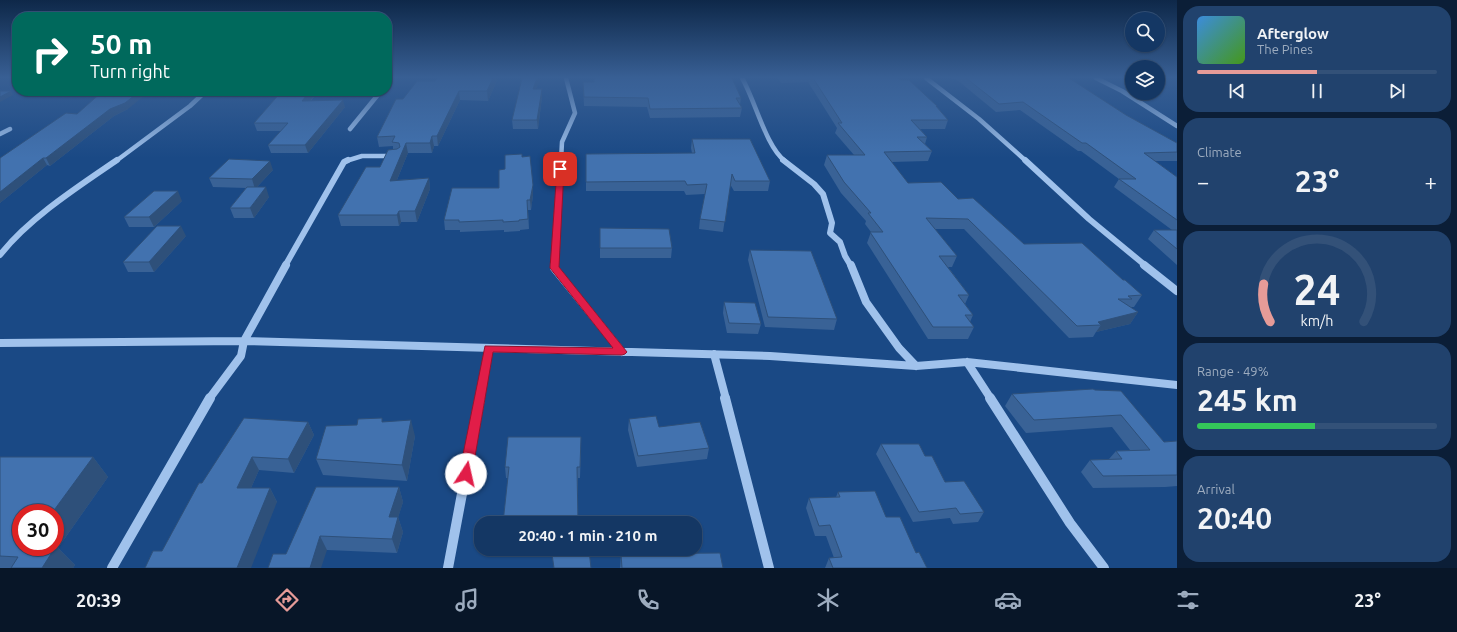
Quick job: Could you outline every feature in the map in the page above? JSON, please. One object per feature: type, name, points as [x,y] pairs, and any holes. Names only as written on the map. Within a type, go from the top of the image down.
[{"type":"street","points":[[0,255],[12,241],[69,193],[135,148],[192,105]]},
{"type":"street","points":[[350,129],[371,105]]},
{"type":"street","points":[[573,105],[575,112],[562,142],[554,268],[622,352]]},
{"type":"street","points":[[755,105],[774,150],[782,159],[814,184],[823,194],[832,223],[830,233],[840,242],[866,302],[899,348],[916,366]]},
{"type":"street","points":[[962,105],[988,126],[1086,218],[1177,291]]},
{"type":"street","points":[[1143,105],[1177,126]]},
{"type":"street","points":[[0,134],[10,129]]},
{"type":"street","points":[[112,568],[204,406],[241,356],[244,341],[344,162],[350,158],[358,157],[399,156]]},
{"type":"street","points":[[0,344],[244,341],[770,356],[916,366],[967,362],[1177,384]]},
{"type":"street","points":[[448,568],[489,348]]},
{"type":"street","points":[[714,354],[769,568]]},
{"type":"street","points":[[967,362],[1070,523],[1104,568]]},
{"type":"building","points":[[88,105],[121,105],[110,109],[46,158],[43,158],[0,192],[0,158],[66,113],[77,114]]},
{"type":"building","points":[[270,105],[339,105],[305,145],[268,145],[288,123],[254,123]]},
{"type":"building","points":[[393,105],[452,105],[437,136],[432,136],[430,143],[406,143],[390,181],[429,178],[415,211],[399,211],[397,215],[338,215],[366,167],[380,167],[388,150],[397,149],[400,147],[399,143],[392,142],[395,136],[377,137]]},
{"type":"building","points":[[516,105],[539,105],[537,120],[512,120]]},
{"type":"building","points":[[649,105],[740,105],[742,108],[650,109]]},
{"type":"building","points":[[830,105],[935,105],[948,120],[911,120],[927,137],[917,137],[932,151],[884,152],[908,183],[941,182],[958,199],[973,198],[1024,244],[1082,243],[1142,295],[1128,296],[1132,299],[1118,299],[1138,312],[1098,322],[1101,325],[1077,326],[968,219],[926,218],[957,256],[939,256],[969,295],[958,295],[973,315],[965,315],[974,327],[933,327],[870,232],[883,232],[868,213],[871,213],[844,182],[827,155],[865,155],[838,123],[842,123]]},
{"type":"building","points":[[1027,105],[1110,105],[1177,143],[1177,152],[1144,153],[1177,177],[1177,220],[1119,179],[1136,179],[1086,143],[1082,143]]},
{"type":"building","points":[[692,139],[750,139],[770,181],[735,181],[732,174],[725,222],[700,219],[707,184],[687,185],[685,181],[586,182],[586,154],[695,153]]},
{"type":"building","points":[[522,154],[522,157],[530,156],[533,185],[530,200],[527,200],[528,219],[503,222],[503,220],[459,222],[459,220],[444,220],[452,188],[499,188],[499,170],[505,169],[505,155]]},
{"type":"building","points":[[229,159],[270,161],[252,179],[209,178]]},
{"type":"building","points":[[247,187],[266,187],[250,208],[230,208]]},
{"type":"building","points":[[154,191],[178,191],[149,217],[124,217]]},
{"type":"building","points":[[157,226],[181,226],[149,262],[123,262]]},
{"type":"building","points":[[600,228],[669,229],[672,248],[600,248]]},
{"type":"building","points":[[1154,230],[1177,230],[1177,249]]},
{"type":"building","points":[[750,250],[811,251],[837,319],[768,317]]},
{"type":"building","points":[[724,302],[755,303],[761,324],[729,323]]},
{"type":"building","points":[[1093,389],[1121,391],[1164,442],[1177,441],[1177,475],[1103,476],[1090,460],[1122,459],[1116,451],[1150,450],[1121,415],[1034,420],[1012,394]]},
{"type":"building","points":[[656,416],[659,427],[700,422],[709,448],[638,456],[629,419]]},
{"type":"building","points":[[244,418],[308,422],[288,459],[252,457],[237,488],[270,488],[237,568],[145,568],[153,551],[162,551],[199,483],[202,483]]},
{"type":"building","points":[[382,418],[382,422],[411,420],[402,465],[316,459],[326,426],[357,425],[358,419]]},
{"type":"building","points":[[508,437],[581,437],[580,467],[577,467],[578,516],[504,516],[509,467],[505,467]]},
{"type":"building","points":[[881,444],[919,444],[925,456],[932,456],[945,482],[964,481],[984,512],[960,514],[956,508],[919,512]]},
{"type":"building","points":[[0,457],[93,457],[59,504],[12,504],[12,556],[50,556],[42,568],[11,568],[18,557],[0,556]]},
{"type":"building","points":[[316,487],[399,487],[389,517],[398,517],[392,539],[320,536],[310,568],[268,568],[273,554],[286,554]]},
{"type":"building","points":[[875,491],[886,517],[900,517],[916,553],[919,552],[927,568],[833,568],[829,558],[842,557],[830,525],[819,526],[809,498],[840,497],[838,492]]},
{"type":"building","points":[[702,553],[720,553],[723,568],[622,568],[621,556],[702,556]]},
{"type":"building","points":[[552,556],[590,556],[591,568],[554,568]]},
{"type":"route","points":[[466,474],[489,348],[622,352],[554,268],[560,169]]}]
